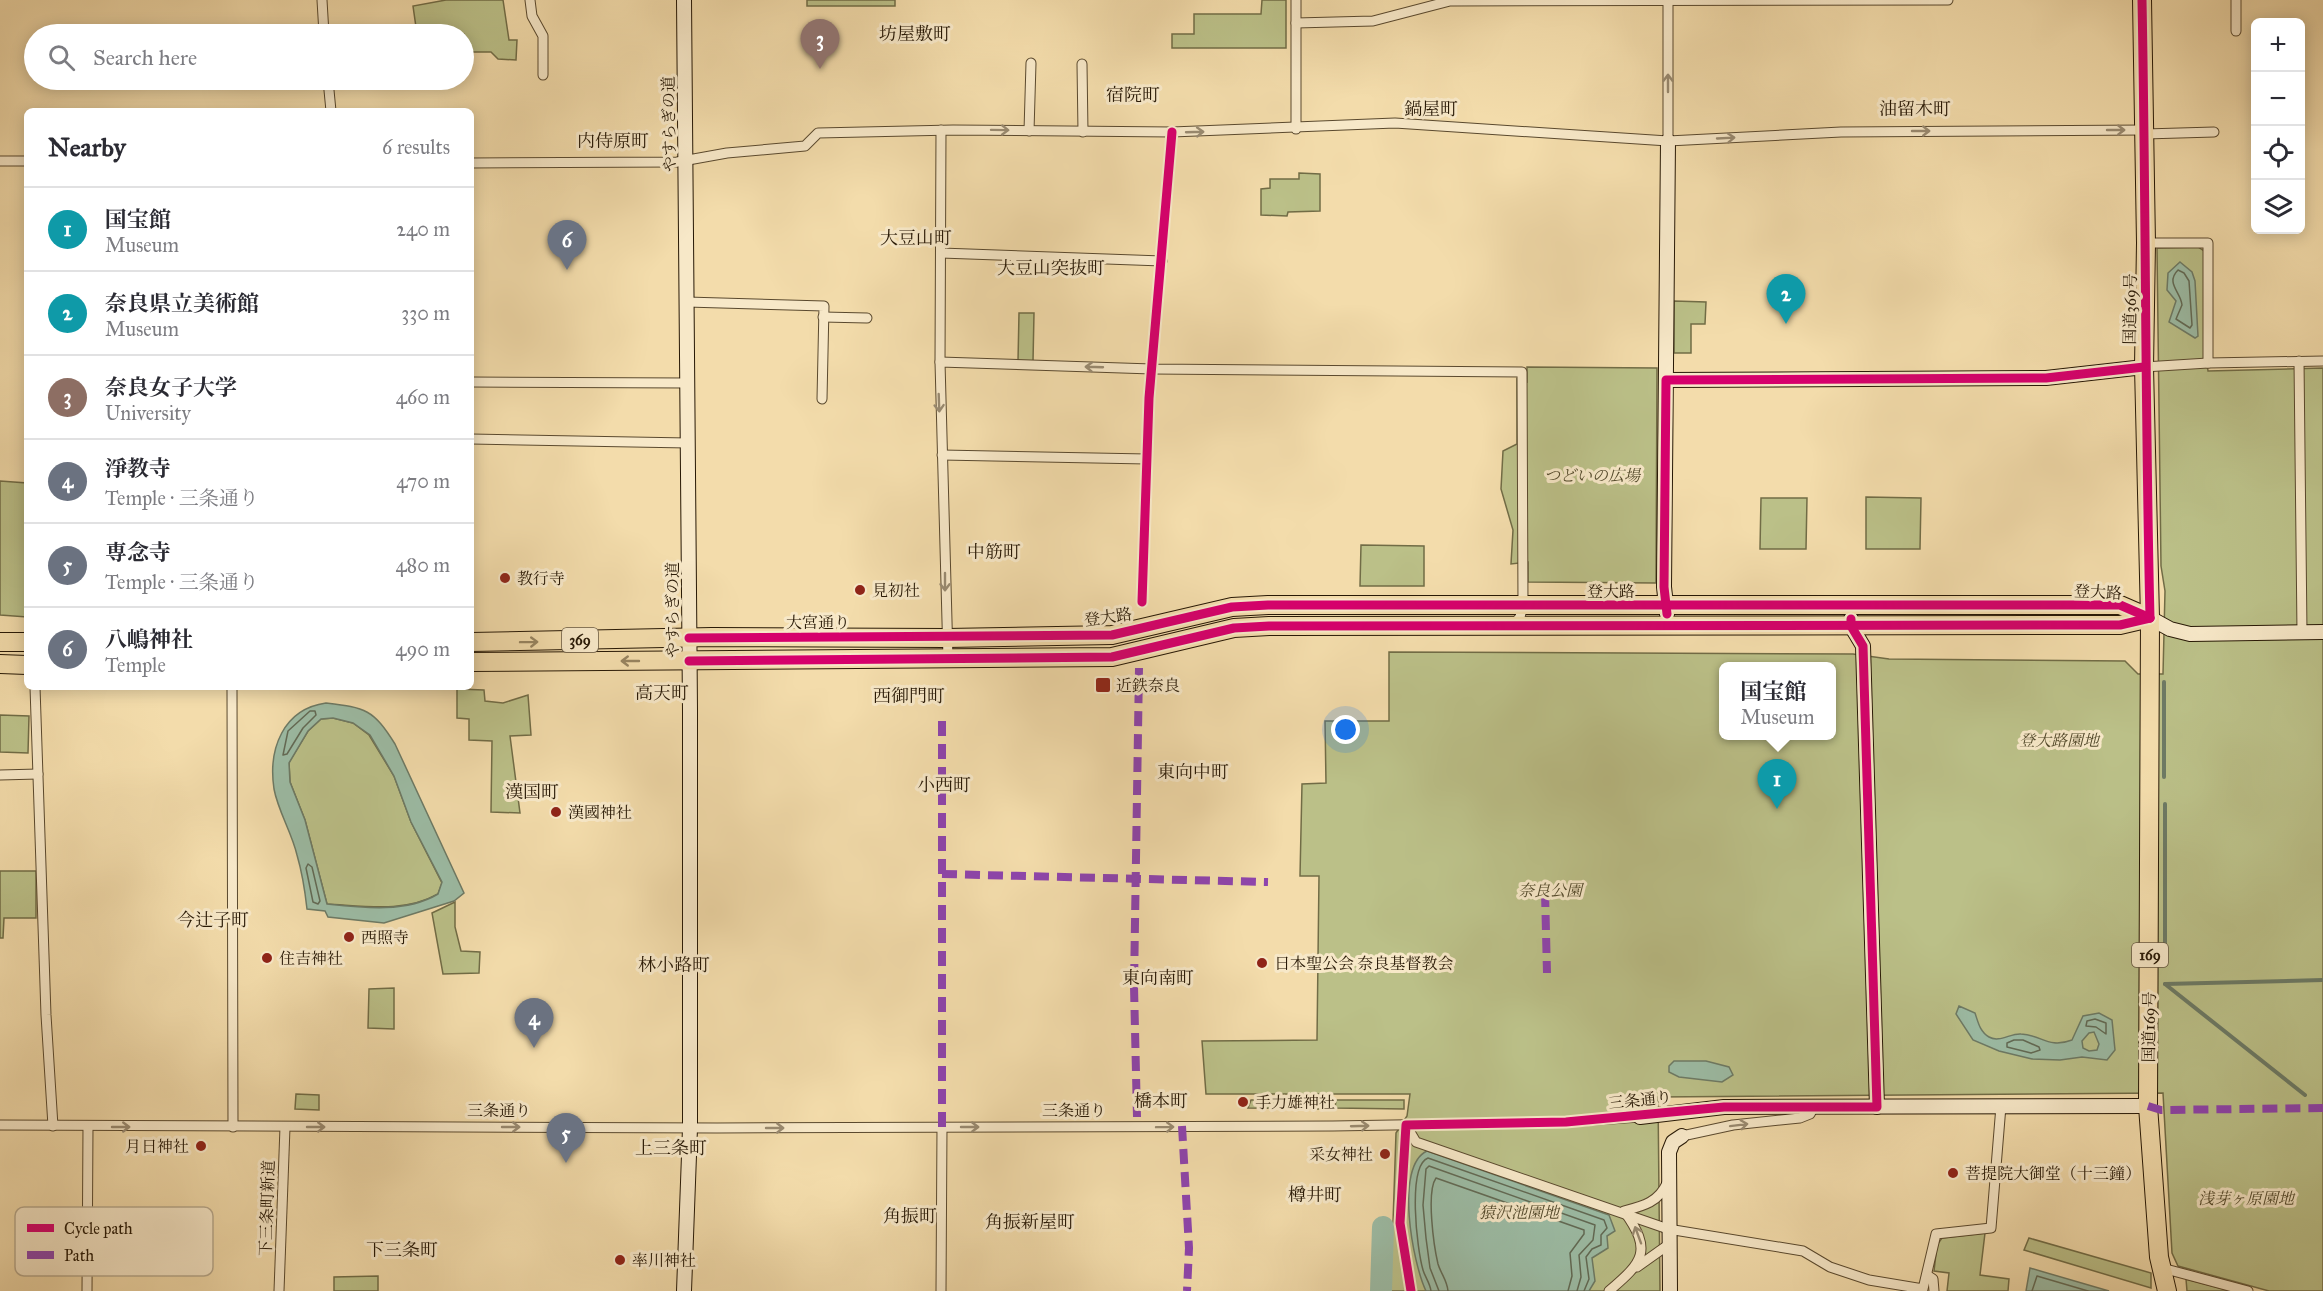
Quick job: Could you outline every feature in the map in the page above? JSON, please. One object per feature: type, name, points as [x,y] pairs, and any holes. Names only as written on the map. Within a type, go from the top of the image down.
[{"type":"highway","name":"国道369号","points":[[2142,0],[2146,243],[2144,367],[2150,618]]},
{"type":"highway","name":"登大路","points":[[947,638],[1112,635],[1232,607],[1268,604],[2120,605],[2150,618]]},
{"type":"highway","points":[[1268,604],[1269,626]]},
{"type":"highway","name":"登大路","points":[[948,658],[1112,657],[1234,628],[1269,626],[2120,625],[2150,618]]},
{"type":"highway","name":"国道169号","points":[[2150,618],[2148,1106],[2153,1194],[2162,1269],[2167,1291]]},
{"type":"highway","name":"大宮通り","points":[[474,642],[689,638],[947,638]]},
{"type":"highway","points":[[0,642],[24,642]]},
{"type":"highway","name":"369","points":[[474,662],[948,658]]},
{"type":"highway","points":[[0,664],[24,665]]},
{"type":"street","points":[[322,0],[323,24]]},
{"type":"street","points":[[530,0],[531,16],[543,36],[543,75]]},
{"type":"street","name":"やすらぎの道","points":[[684,0],[690,1128],[684,1291]]},
{"type":"street","points":[[1296,0],[1296,129]]},
{"type":"street","points":[[1296,23],[1373,21],[1450,1],[1948,0]]},
{"type":"street","points":[[2236,0],[2236,31]]},
{"type":"street","points":[[1667,626],[1664,587],[1668,1]]},
{"type":"street","points":[[1029,131],[1031,63]]},
{"type":"street","points":[[1082,64],[1083,132]]},
{"type":"street","points":[[329,90],[331,108]]},
{"type":"street","points":[[474,164],[677,162],[686,159],[805,146],[818,134],[941,130],[1083,132],[1296,129],[1395,123],[1668,141],[1841,132],[2214,132]]},
{"type":"street","points":[[941,130],[940,362],[948,658]]},
{"type":"street","points":[[0,161],[24,161]]},
{"type":"street","points":[[2146,243],[2208,243],[2208,363]]},
{"type":"street","points":[[941,253],[1162,261]]},
{"type":"street","points":[[687,302],[824,306],[822,399]]},
{"type":"street","points":[[823,317],[867,318]]},
{"type":"street","points":[[2299,361],[2302,632]]},
{"type":"street","points":[[1666,380],[2046,378],[2144,367],[2208,363],[2323,361]]},
{"type":"street","points":[[940,362],[1152,369],[1522,372],[1523,606],[1520,617],[1513,625]]},
{"type":"street","points":[[474,382],[687,383]]},
{"type":"street","points":[[474,439],[688,443]]},
{"type":"street","points":[[942,455],[1147,459]]},
{"type":"street","points":[[1851,605],[1851,626],[1863,646],[1877,1107]]},
{"type":"street","name":"登大路","points":[[2150,618],[2170,629],[2190,634],[2323,632]]},
{"type":"street","points":[[35,690],[46,1016],[53,1126]]},
{"type":"street","points":[[232,690],[233,1127]]},
{"type":"street","points":[[0,775],[38,774]]},
{"type":"street","name":"三条通り","points":[[0,1125],[690,1128],[1406,1125],[1566,1122],[1640,1117],[1724,1107],[2148,1106]]},
{"type":"street","points":[[1670,1291],[1669,1152],[1673,1142],[1682,1136],[1733,1125],[1800,1118],[1810,1114],[1814,1107]]},
{"type":"street","points":[[1406,1125],[1416,1142],[1624,1211],[1668,1229],[1803,1251],[1830,1267],[1869,1280],[1923,1289],[1936,1234],[1991,1228],[2001,1107]]},
{"type":"street","points":[[1406,1125],[1400,1223],[1411,1291]]},
{"type":"street","points":[[88,1127],[88,1207]]},
{"type":"street","name":"下三条町新道","points":[[279,1291],[285,1127]]},
{"type":"street","points":[[941,1291],[942,1127]]},
{"type":"street","points":[[1624,1211],[1651,1203],[1663,1193],[1669,1178]]},
{"type":"street","points":[[1624,1211],[1640,1233],[1641,1246],[1637,1267]]},
{"type":"street","points":[[1609,1291],[1668,1245]]},
{"type":"street","points":[[2162,1269],[2248,1291]]},
{"type":"street","points":[[1927,1275],[1933,1278],[1934,1291]]},
{"type":"street","points":[[87,1276],[87,1291]]},
{"type":"green space","points":[[446,0],[503,0],[509,40],[517,40],[516,60],[498,59],[491,52],[474,52],[474,24],[416,24],[413,6]]},
{"type":"green space","points":[[807,0],[895,0],[895,6],[807,6]]},
{"type":"green space","points":[[1262,0],[1286,0],[1286,48],[1172,48],[1172,34],[1194,34],[1194,14],[1261,14]]},
{"type":"green space","points":[[1299,173],[1320,174],[1320,211],[1288,212],[1287,216],[1261,215],[1261,189],[1270,188],[1270,179],[1299,179]]},
{"type":"green space","name":"奈良公園","points":[[2198,247],[2204,251],[2205,348],[2208,371],[2323,368],[2323,1291],[2269,1291],[2178,1266],[2172,1253],[2163,1093],[1658,1097],[1660,1291],[1379,1291],[1379,1221],[1393,1223],[1396,1133],[1407,1116],[1410,1094],[1206,1094],[1202,1041],[1317,1040],[1319,876],[1300,876],[1302,784],[1326,783],[1325,721],[1389,721],[1389,652],[1853,654],[1889,659],[2125,661],[2138,674],[2163,674],[2165,591],[2161,566],[2157,248]]},
{"type":"green space","points":[[1674,301],[1706,302],[1705,324],[1691,324],[1691,353],[1674,353]]},
{"type":"green space","points":[[1019,313],[1034,313],[1033,361],[1018,361]]},
{"type":"green space","name":"つどいの広場","points":[[1527,367],[1657,368],[1656,583],[1528,582],[1528,562],[1511,564],[1513,530],[1501,489],[1503,451],[1517,444],[1517,379],[1527,382]]},
{"type":"green space","points":[[0,481],[24,483],[24,617],[0,615]]},
{"type":"green space","points":[[1866,497],[1921,498],[1920,549],[1866,549]]},
{"type":"green space","points":[[1761,498],[1807,498],[1806,549],[1760,549]]},
{"type":"green space","points":[[1361,545],[1424,546],[1424,586],[1360,586]]},
{"type":"green space","points":[[457,690],[484,690],[485,701],[503,703],[528,695],[531,735],[510,736],[520,813],[491,812],[492,741],[469,740],[469,719],[457,718]]},
{"type":"green space","points":[[0,715],[29,716],[28,753],[0,752]]},
{"type":"green space","points":[[333,718],[353,723],[369,735],[394,776],[411,822],[442,883],[438,894],[412,904],[398,906],[327,904],[305,820],[290,782],[289,762],[308,731],[321,719]]},
{"type":"green space","points":[[0,871],[36,871],[36,918],[4,918],[3,938],[0,938]]},
{"type":"green space","points":[[455,902],[455,927],[461,951],[480,952],[479,973],[443,974],[432,913]]},
{"type":"green space","points":[[394,988],[394,1029],[368,1028],[369,989]]},
{"type":"green space","points":[[296,1094],[319,1095],[319,1110],[295,1109]]},
{"type":"green space","points":[[1321,1099],[1321,1109],[1248,1108],[1251,1100]]},
{"type":"green space","points":[[1336,1100],[1404,1100],[1404,1109],[1335,1108]]},
{"type":"green space","points":[[1985,1233],[1980,1275],[2009,1279],[2008,1291],[1947,1291],[1949,1273],[1934,1271],[1937,1245],[1942,1238]]},
{"type":"green space","points":[[2029,1238],[2151,1273],[2151,1288],[2024,1250]]},
{"type":"green space","points":[[378,1276],[378,1291],[334,1291],[334,1277]]},
{"type":"green space","points":[[2186,1279],[2231,1291],[2187,1291]]},
{"type":"water","points":[[2180,262],[2192,272],[2195,281],[2198,336],[2195,338],[2169,322],[2176,301],[2167,290],[2168,273]]},
{"type":"water","points":[[326,703],[360,709],[374,717],[387,732],[395,744],[464,893],[454,901],[384,923],[328,917],[325,911],[307,909],[299,861],[276,797],[273,774],[276,746],[282,733],[299,713]],"holes":[[[333,718],[353,723],[370,735],[394,776],[411,822],[442,882],[438,894],[426,900],[399,907],[384,908],[327,904],[305,820],[290,782],[289,763],[308,731],[321,719]]]},
{"type":"water","points":[[1959,1006],[1975,1013],[1981,1030],[1993,1039],[2021,1034],[2057,1043],[2072,1040],[2083,1016],[2099,1013],[2112,1020],[2115,1050],[2107,1060],[2082,1057],[2060,1060],[2032,1059],[1999,1051],[1973,1040],[1956,1014]],"holes":[[[2094,1032],[2099,1044],[2097,1050],[2089,1051],[2083,1048],[2082,1041],[2089,1033]]]},
{"type":"water","points":[[1674,1061],[1706,1061],[1729,1067],[1733,1075],[1722,1082],[1679,1077],[1669,1072],[1669,1066]]},
{"type":"water","points":[[1427,1151],[1609,1215],[1615,1231],[1607,1236],[1608,1248],[1592,1258],[1595,1281],[1589,1291],[1426,1291],[1412,1239],[1409,1195],[1411,1175],[1417,1160]]},
{"type":"water","points":[[2030,1268],[2109,1291],[2026,1291]]},
{"type":"waterway","points":[[2164,682],[2164,777]]},
{"type":"waterway","points":[[2165,804],[2165,964]]},
{"type":"waterway","points":[[2165,984],[2323,980]]},
{"type":"waterway","points":[[2165,984],[2305,1095]]},
{"type":"waterway","points":[[1381,1291],[1383,1227]]},
{"type":"marked path","points":[[1137,1117],[1134,986],[1139,668]]},
{"type":"marked path","points":[[942,718],[942,1127]]},
{"type":"marked path","points":[[942,874],[1268,882]]},
{"type":"marked path","points":[[1545,892],[1547,973]]},
{"type":"marked path","points":[[2148,1106],[2161,1110],[2323,1108]]},
{"type":"marked path","points":[[1182,1126],[1189,1248],[1187,1291]]},
{"type":"cycle path","points":[[2142,0],[2150,618]]},
{"type":"cycle path","points":[[1142,602],[1149,398],[1172,132]]},
{"type":"cycle path","points":[[1667,614],[1664,587],[1666,380],[2046,378],[2144,367]]},
{"type":"cycle path","points":[[689,638],[1112,635],[1232,607],[1268,605],[2120,605],[2150,618]]},
{"type":"cycle path","points":[[689,661],[1112,657],[1234,628],[1269,626],[2120,625],[2150,618]]},
{"type":"cycle path","points":[[1411,1291],[1400,1223],[1406,1125],[1566,1122],[1724,1107],[1877,1107],[1863,646],[1851,626],[1851,619]]},
{"type":"place","name":"奈良女子大学","points":[[820,69]]},
{"type":"place","name":"八嶋神社","points":[[567,270]]},
{"type":"place","name":"奈良県立美術館","points":[[1786,324]]},
{"type":"place","name":"教行寺","points":[[505,578]]},
{"type":"place","name":"見初社","points":[[860,590]]},
{"type":"place","name":"近鉄奈良","points":[[1103,685]]},
{"type":"place","name":"国宝館","points":[[1777,809]]},
{"type":"place","name":"漢國神社","points":[[556,812]]},
{"type":"place","name":"西照寺","points":[[349,937]]},
{"type":"place","name":"住吉神社","points":[[267,958]]},
{"type":"place","name":"日本聖公会 奈良基督教会","points":[[1262,963]]},
{"type":"place","name":"淨教寺","points":[[534,1048]]},
{"type":"place","name":"手力雄神社","points":[[1243,1102]]},
{"type":"place","name":"月日神社","points":[[201,1146]]},
{"type":"place","name":"采女神社","points":[[1385,1154]]},
{"type":"place","name":"専念寺","points":[[566,1163]]},
{"type":"place","name":"菩提院大御堂（十三鐘）","points":[[1953,1173]]},
{"type":"place","name":"率川神社","points":[[620,1260]]},
{"type":"district","name":"坊屋敷町","points":[[915,34]]},
{"type":"district","name":"宿院町","points":[[1133,95]]},
{"type":"district","name":"鍋屋町","points":[[1431,109]]},
{"type":"district","name":"油留木町","points":[[1915,109]]},
{"type":"district","name":"内侍原町","points":[[613,141]]},
{"type":"district","name":"大豆山町","points":[[916,238]]},
{"type":"district","name":"大豆山突抜町","points":[[1051,268]]},
{"type":"district","name":"中筋町","points":[[994,552]]},
{"type":"district","name":"高天町","points":[[662,693]]},
{"type":"district","name":"西御門町","points":[[909,696]]},
{"type":"district","name":"東向中町","points":[[1193,772]]},
{"type":"district","name":"小西町","points":[[944,785]]},
{"type":"district","name":"漢国町","points":[[532,792]]},
{"type":"district","name":"今辻子町","points":[[213,920]]},
{"type":"district","name":"林小路町","points":[[674,965]]},
{"type":"district","name":"東向南町","points":[[1158,978]]},
{"type":"district","name":"橋本町","points":[[1161,1101]]},
{"type":"district","name":"上三条町","points":[[671,1148]]},
{"type":"district","name":"樽井町","points":[[1315,1195]]},
{"type":"district","name":"角振町","points":[[910,1216]]},
{"type":"district","name":"角振新屋町","points":[[1030,1222]]},
{"type":"district","name":"下三条町","points":[[402,1250]]},
{"type":"park label","name":"登大路園地","points":[[2059,740]]},
{"type":"park label","name":"浅芽ヶ原園地","points":[[2246,1198]]},
{"type":"park label","name":"猿沢池園地","points":[[1519,1212]]}]
